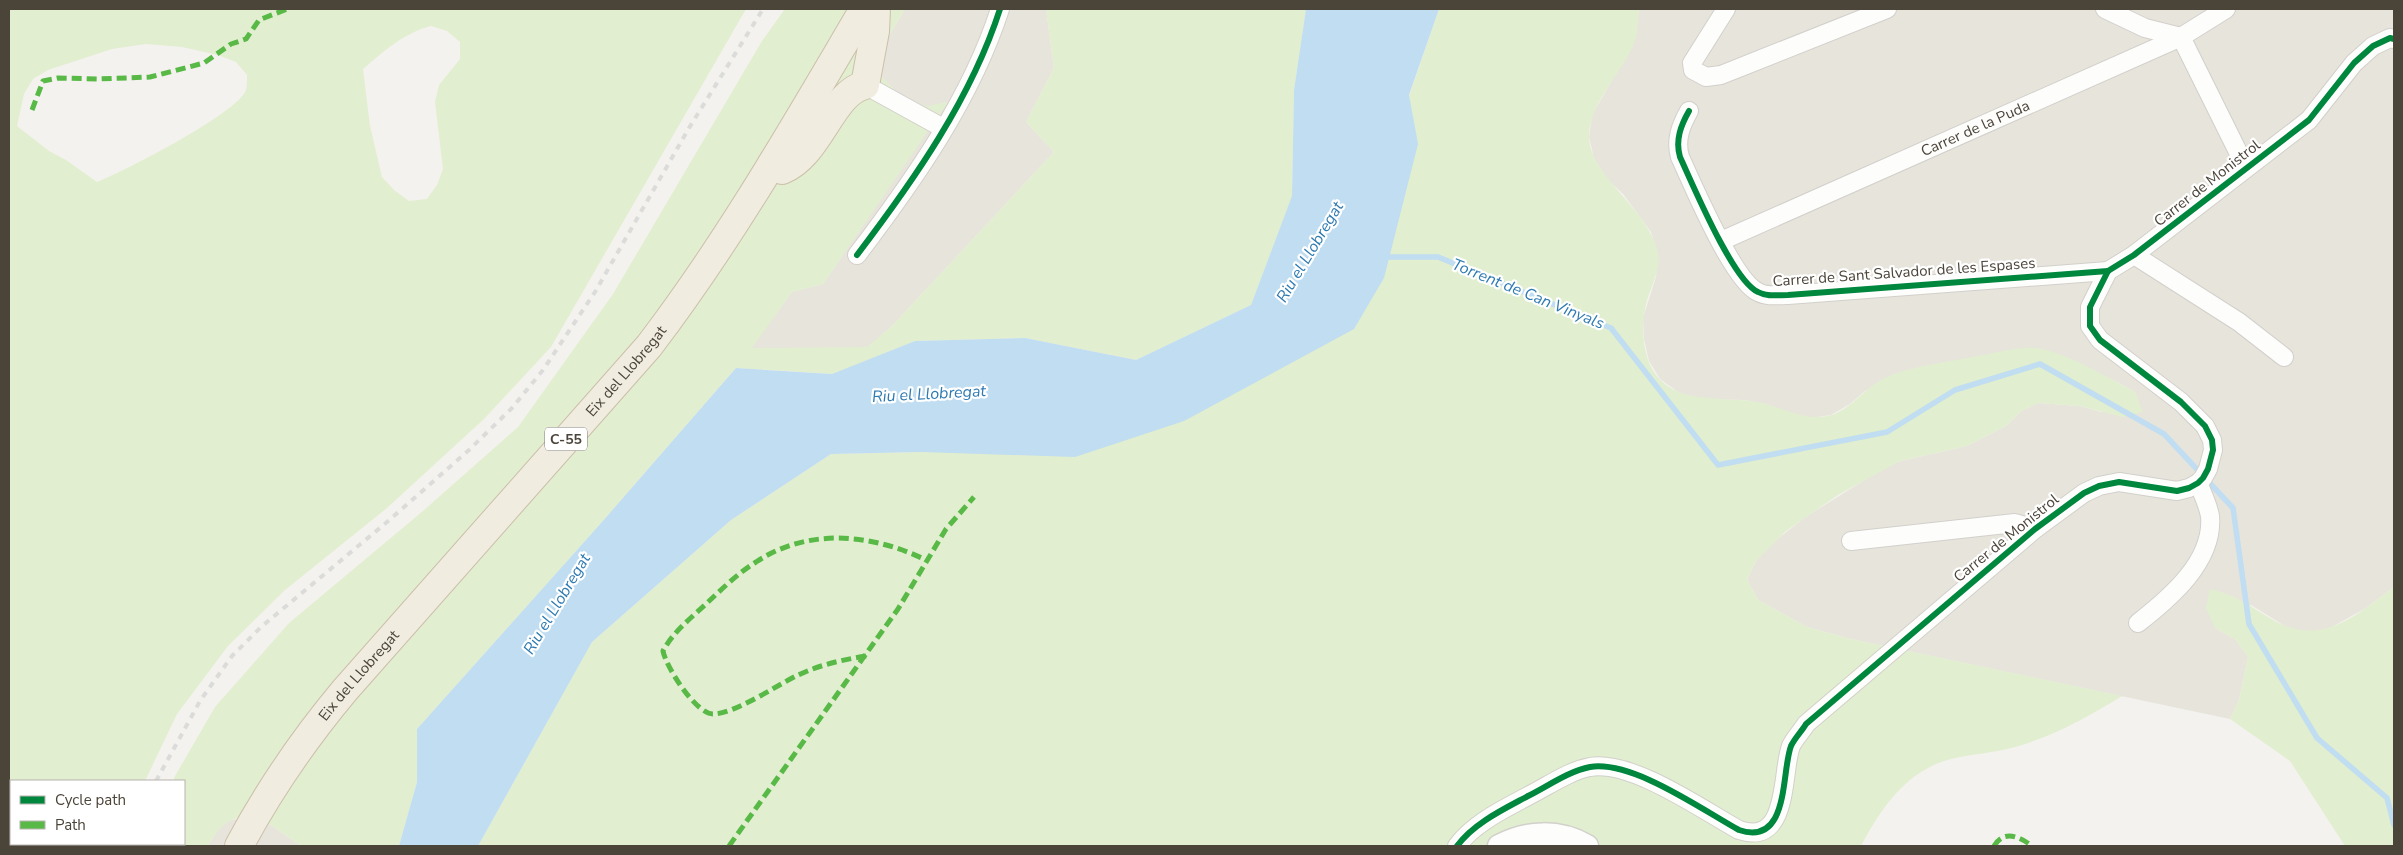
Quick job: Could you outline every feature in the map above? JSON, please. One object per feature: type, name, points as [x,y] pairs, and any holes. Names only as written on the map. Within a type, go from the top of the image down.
[{"type":"highway","name":"Eix del Llobregat","points":[[220,846],[264,774],[306,715],[353,657],[630,344],[663,303],[683,276],[726,208],[846,9]]},
{"type":"highway","name":"Eix del Llobregat","points":[[239,846],[269,792],[300,746],[345,690],[648,346],[707,266],[772,164],[864,9]]},
{"type":"highway","points":[[772,164],[782,170],[791,167],[810,149],[839,106],[851,92],[865,85],[875,31],[876,9]]},
{"type":"street","points":[[857,255],[912,179],[943,128],[984,51],[1000,9]]},
{"type":"street","points":[[1726,9],[1692,63],[1693,70],[1706,77],[1721,75],[1887,9]]},
{"type":"street","points":[[2105,9],[2145,28],[2181,37],[2246,168]]},
{"type":"street","name":"Carrer de la Puda","points":[[1721,241],[2181,37],[2226,9]]},
{"type":"street","name":"Carrer de Monistrol","points":[[2108,271],[2134,255],[2309,120],[2354,63],[2373,46],[2390,38],[2394,39]]},
{"type":"street","points":[[865,85],[872,87],[896,103],[943,128]]},
{"type":"street","name":"Carrer de Sant Salvador de les Espases","points":[[1689,110],[1680,132],[1678,149],[1708,217],[1736,272],[1747,285],[1757,292],[1770,296],[2108,271]]},
{"type":"street","points":[[2134,255],[2239,322],[2284,357]]},
{"type":"street","points":[[2108,271],[2090,307],[2090,326],[2100,340],[2180,402],[2205,426],[2212,440],[2212,459],[2208,469],[2198,483],[2210,518],[2209,533],[2203,550],[2181,584],[2138,623]]},
{"type":"street","name":"Carrer de Monistrol","points":[[1457,846],[1464,837],[1514,804],[1589,767],[1606,766],[1642,776],[1738,830],[1747,833],[1768,826],[1779,810],[1791,746],[1806,724],[2035,529],[2084,493],[2110,482],[2130,482],[2177,491],[2198,483]]},
{"type":"street","points":[[1851,541],[2015,523],[2035,529]]},
{"type":"street","points":[[1499,846],[1523,836],[1545,834],[1565,836],[1587,846]]},
{"type":"shaded area","points":[[905,9],[1046,9],[1054,68],[1026,122],[1054,152],[892,326],[867,348],[751,348],[792,292],[823,284],[947,102],[927,107],[900,96],[882,77],[883,46]]},
{"type":"shaded area","points":[[1639,9],[2394,9],[2394,587],[2366,608],[2330,628],[2310,633],[2288,628],[2251,605],[2215,628],[2236,640],[2248,657],[2239,700],[2230,719],[1851,639],[1807,627],[1758,600],[1747,579],[1756,561],[1770,545],[1804,518],[1879,471],[1900,461],[1967,446],[2006,426],[2021,411],[2039,403],[2080,406],[2101,412],[2142,412],[2135,392],[2117,382],[2058,354],[2013,350],[1925,367],[1865,391],[1850,404],[1831,415],[1810,418],[1789,414],[1766,404],[1743,400],[1701,399],[1678,392],[1660,379],[1649,361],[1644,339],[1643,318],[1656,277],[1658,254],[1651,232],[1623,194],[1607,179],[1594,158],[1589,137],[1592,115],[1635,40]]},
{"type":"shaded area","points":[[255,814],[301,846],[208,846],[225,822]]},
{"type":"green space","points":[[9,9],[746,9],[551,347],[484,419],[387,508],[285,590],[228,646],[177,714],[145,780],[10,780],[10,845],[113,846],[9,846]],"holes":[[[431,26],[447,31],[460,42],[460,59],[439,85],[435,102],[443,169],[437,185],[427,199],[409,201],[394,190],[382,177],[370,126],[363,69],[387,49],[412,33]],[[146,44],[182,47],[218,55],[236,62],[247,75],[246,90],[223,113],[202,127],[130,167],[97,182],[66,160],[49,151],[17,126],[24,94],[33,79],[48,70],[112,49]]]},
{"type":"green space","points":[[785,9],[905,9],[883,46],[882,77],[900,96],[927,106],[948,102],[823,284],[792,292],[752,348],[867,347],[892,326],[1054,152],[1026,122],[1054,68],[1046,9],[1306,9],[1294,90],[1292,197],[1251,305],[1136,360],[1025,338],[915,341],[833,374],[736,368],[602,522],[417,729],[417,782],[399,846],[301,846],[255,814],[227,823],[217,832],[208,846],[144,846],[185,845],[185,780],[173,780],[175,776],[215,707],[289,623],[423,511],[518,427],[613,294],[762,41]]},
{"type":"green space","points":[[1439,9],[1639,9],[1635,41],[1630,53],[1595,110],[1589,135],[1591,150],[1598,164],[1643,221],[1652,236],[1658,252],[1657,269],[1644,312],[1643,336],[1648,360],[1657,376],[1669,387],[1699,397],[1750,401],[1804,416],[1819,417],[1835,414],[1842,410],[1874,384],[1891,375],[1931,364],[2009,350],[2034,348],[2057,353],[2071,359],[2135,392],[2143,412],[2122,417],[2080,406],[2039,403],[2021,411],[2006,426],[1967,446],[1900,461],[1838,495],[1786,531],[1756,561],[1747,579],[1758,600],[1807,627],[1851,639],[2122,696],[2057,732],[2029,743],[1951,759],[1935,764],[1921,772],[1897,792],[1877,818],[1861,846],[478,846],[592,642],[731,520],[831,454],[922,452],[1184,421],[1417,144],[1409,96]]},
{"type":"green space","points":[[2394,587],[2394,846],[2345,846],[2290,761],[2230,719],[2239,700],[2248,657],[2236,640],[2215,628],[2206,608],[2210,589],[2234,597],[2286,626],[2303,630],[2319,630],[2335,626],[2350,619]]},
{"type":"water","name":"Riu el Llobregat","points":[[1306,9],[1439,9],[1409,95],[1418,144],[1384,278],[1354,329],[1184,421],[1075,457],[922,452],[831,454],[731,520],[592,642],[478,846],[399,846],[417,782],[417,729],[602,522],[736,368],[832,374],[915,341],[1025,338],[1136,360],[1251,305],[1292,196],[1294,90]]},
{"type":"waterway","name":"Torrent de Can Vinyals","points":[[1383,257],[1438,257],[1611,328],[1718,465],[1887,432],[1955,390],[2040,364],[2164,434],[2233,508],[2249,624],[2317,738],[2387,798],[2394,825]]},
{"type":"railway","points":[[157,780],[200,701],[232,656],[261,627],[387,522],[469,450],[512,408],[543,370],[595,292],[689,128],[763,9]]},
{"type":"marked path","points":[[32,110],[43,81],[58,78],[150,77],[204,63],[231,44],[246,39],[259,20],[287,9]]},
{"type":"marked path","points":[[729,846],[898,609],[946,529],[974,497]]},
{"type":"marked path","points":[[866,656],[839,661],[813,669],[796,676],[743,705],[722,713],[713,714],[706,712],[690,698],[670,668],[663,651],[683,626],[749,566],[776,551],[797,543],[819,539],[841,538],[862,540],[884,544],[926,560]]},
{"type":"marked path","points":[[1994,846],[1998,841],[2007,836],[2012,836],[2032,846]]},
{"type":"cycle path","points":[[857,255],[899,198],[939,138],[973,75],[1000,9]]},
{"type":"cycle path","points":[[1457,846],[1472,830],[1499,811],[1566,775],[1590,767],[1607,767],[1646,778],[1739,830],[1755,832],[1767,828],[1775,818],[1780,804],[1791,746],[1806,724],[2035,529],[2084,493],[2099,486],[2119,482],[2177,491],[2198,483],[2208,469],[2213,450],[2212,440],[2205,426],[2181,402],[2100,340],[2090,326],[2090,307],[2108,271],[2134,255],[2309,120],[2354,63],[2373,46],[2390,38],[2394,39]]},
{"type":"cycle path","points":[[1689,111],[1680,133],[1678,145],[1680,157],[1726,252],[1748,284],[1761,294],[1788,295],[2108,271]]}]
